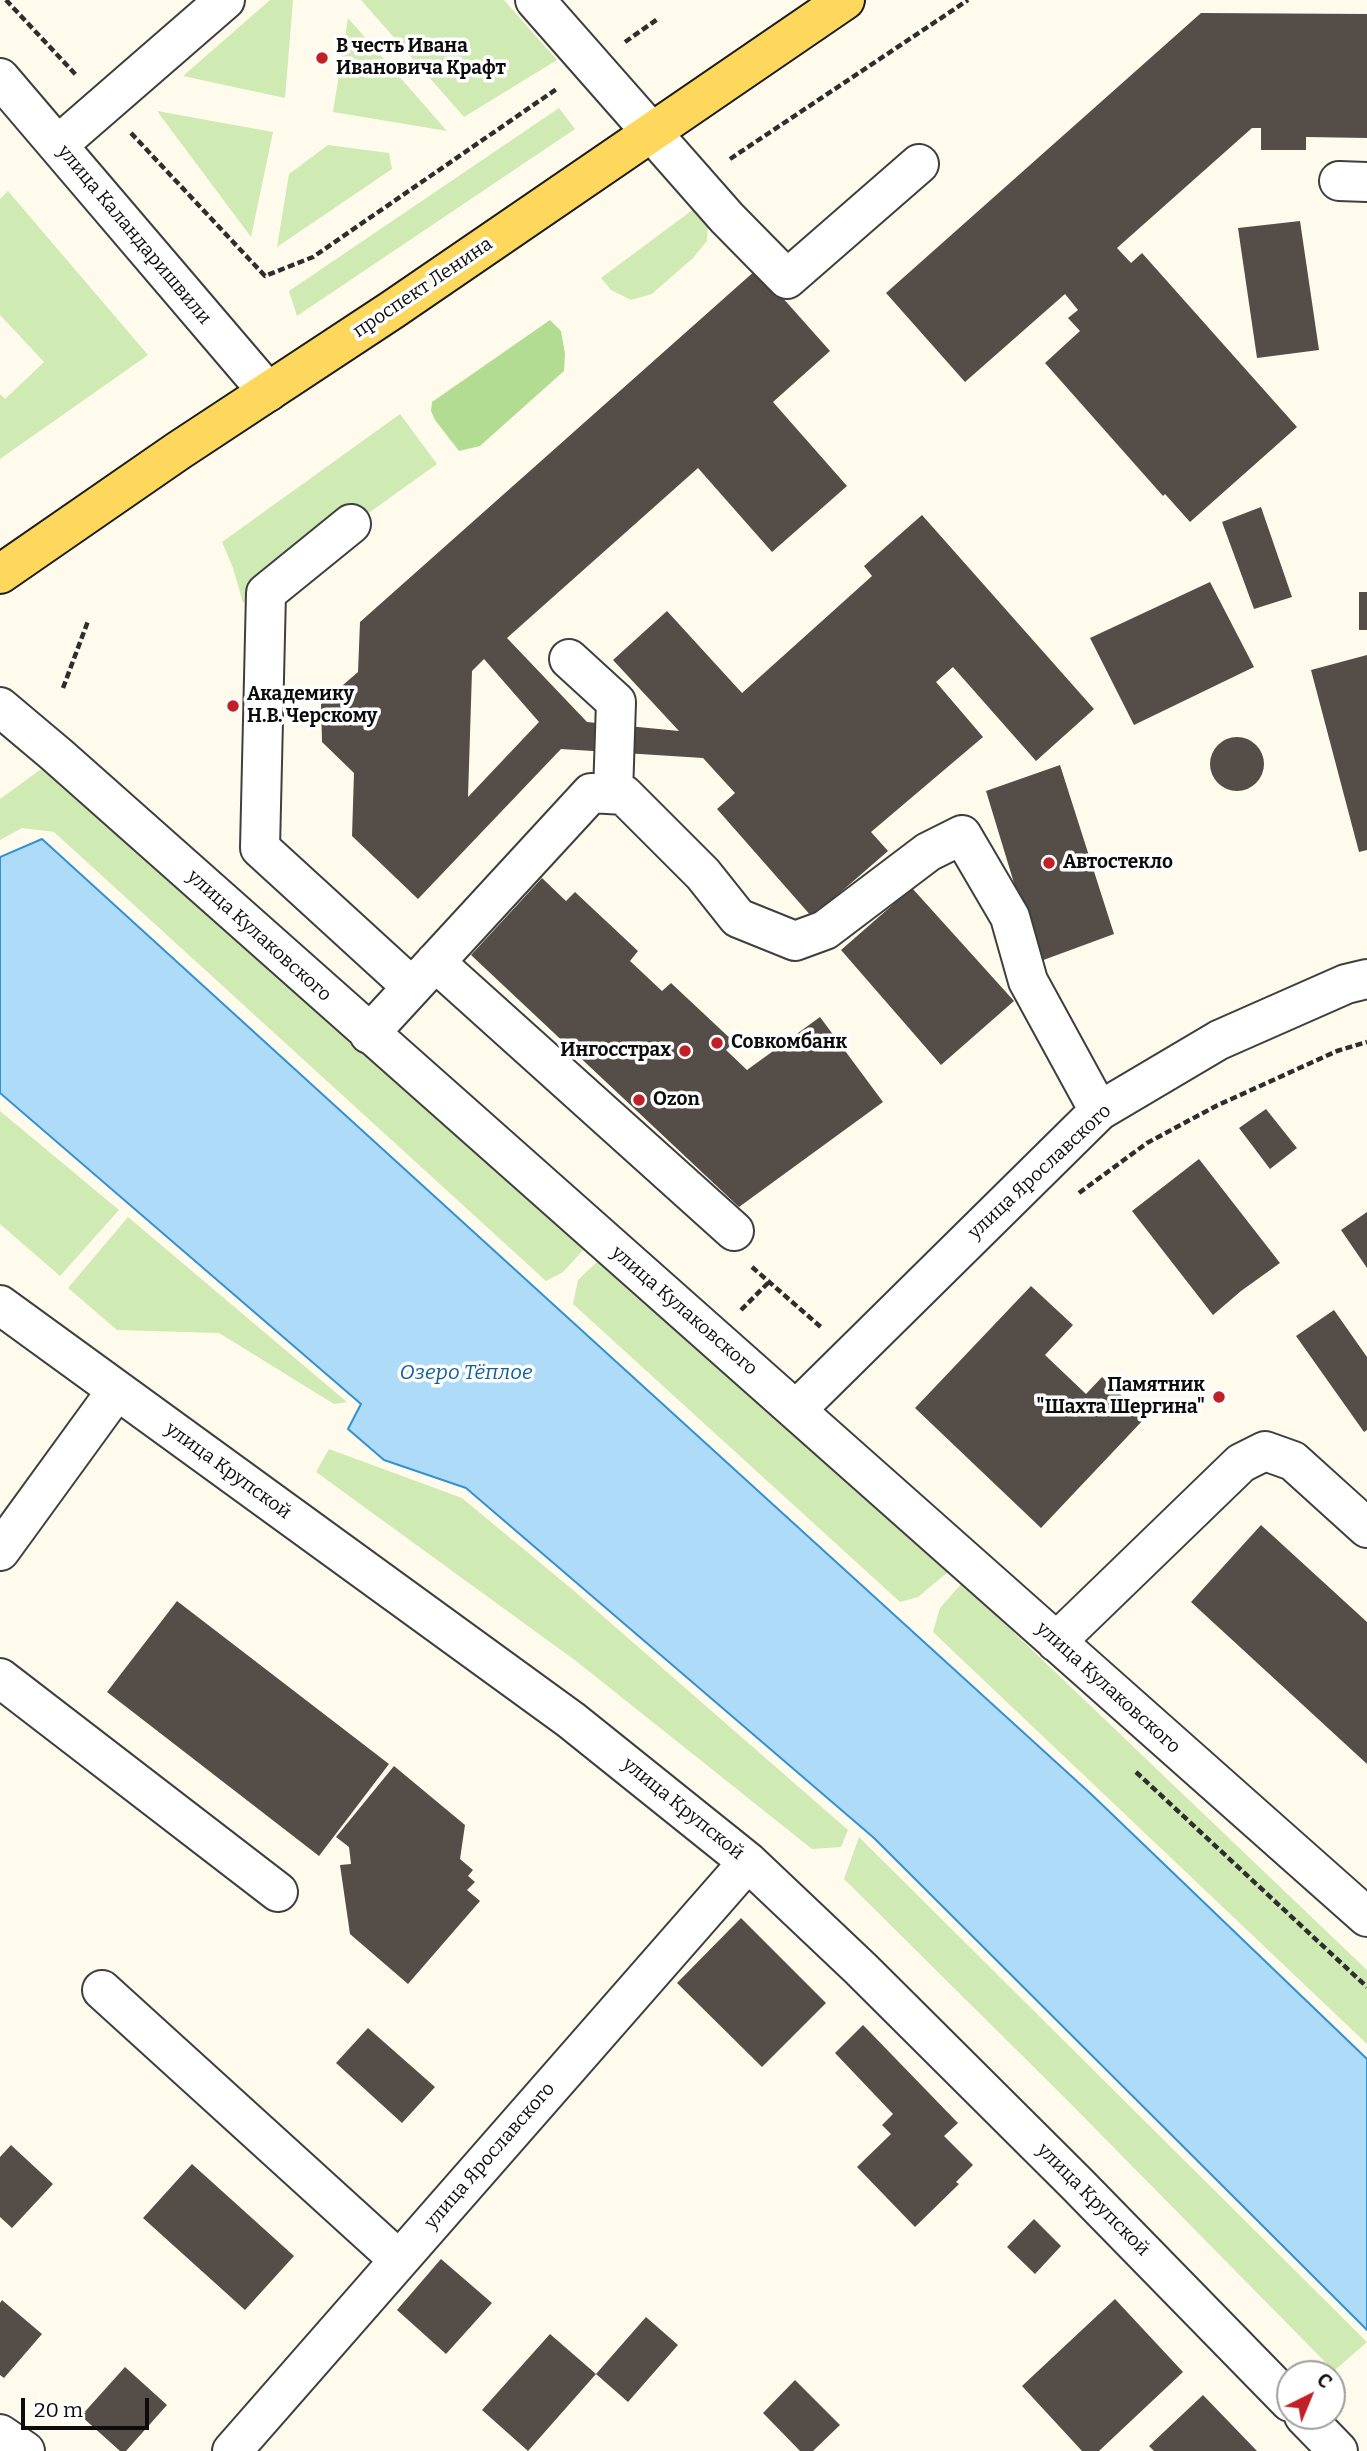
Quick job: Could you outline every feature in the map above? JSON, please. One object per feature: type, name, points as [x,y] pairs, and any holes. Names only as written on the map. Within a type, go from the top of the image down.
[{"type":"main road","name":"проспект Ленина","points":[[0,574],[845,0]]},
{"type":"street","points":[[58,145],[225,0]]},
{"type":"street","points":[[535,0],[727,218],[787,279],[919,164]]},
{"type":"street","name":"улица Каландаришвили","points":[[0,78],[268,392]]},
{"type":"street","points":[[351,524],[266,593],[260,848],[423,974],[734,1231]]},
{"type":"street","points":[[569,659],[616,702],[613,794]]},
{"type":"street","name":"улица Кулаковского","points":[[0,707],[1367,1917]]},
{"type":"street","points":[[369,1034],[591,793],[624,795],[703,874],[738,918],[795,941],[825,930],[928,852],[962,835],[1010,916],[1028,981],[1099,1111]]},
{"type":"street","name":"улица Ярославского","points":[[796,1410],[1099,1111],[1219,1040],[1346,984],[1367,979]]},
{"type":"street","name":"улица Крупской","points":[[0,1305],[571,1720],[748,1862],[861,1969],[1057,2164],[1276,2388]]},
{"type":"street","points":[[0,1551],[117,1390]]},
{"type":"street","points":[[1056,1642],[1241,1463],[1265,1451],[1293,1461],[1367,1528]]},
{"type":"street","points":[[0,1678],[278,1892]]},
{"type":"street","name":"улица Ярославского","points":[[232,2451],[748,1862]]},
{"type":"street","points":[[102,1990],[399,2260]]},
{"type":"street","points":[[1318,2430],[1338,2451]]},
{"type":"street","points":[[0,2434],[25,2451]]},
{"type":"path","points":[[6,0],[265,276],[313,257],[659,18]]},
{"type":"path","points":[[695,182],[968,0]]},
{"type":"path","points":[[63,688],[88,621]]},
{"type":"green space","points":[[270,0],[293,0],[285,98],[183,76]]},
{"type":"green space","points":[[361,0],[504,0],[557,60],[464,117]]},
{"type":"green space","points":[[348,18],[447,131],[333,112]]},
{"type":"green space","points":[[559,108],[575,129],[297,316],[289,291]]},
{"type":"green space","points":[[157,111],[273,132],[251,237]]},
{"type":"green space","points":[[328,145],[389,153],[392,169],[277,247],[289,174]]},
{"type":"green space","points":[[8,191],[148,355],[0,459],[0,394],[5,399],[44,362],[0,315],[0,199]]},
{"type":"green space","points":[[695,208],[708,222],[707,241],[693,258],[652,294],[631,300],[611,290],[601,278]]},
{"type":"green space","points":[[550,320],[561,331],[565,354],[564,371],[480,446],[459,451],[435,420],[431,411],[432,402]]},
{"type":"green space","points":[[400,414],[437,464],[243,603],[222,542]]},
{"type":"green space","points":[[48,764],[587,1246],[563,1272],[546,1281],[54,832],[22,828],[0,840],[0,799]]},
{"type":"green space","points":[[0,1111],[119,1210],[60,1276],[0,1224]]},
{"type":"green space","points":[[128,1217],[347,1402],[334,1404],[219,1333],[117,1330],[68,1288]]},
{"type":"green space","points":[[602,1257],[948,1572],[918,1597],[900,1602],[573,1304],[578,1280]]},
{"type":"green space","points":[[329,1449],[462,1498],[573,1590],[848,1830],[841,1847],[812,1849],[576,1661],[316,1472]]},
{"type":"green space","points":[[962,1583],[1367,1970],[1367,2044],[933,1632],[940,1608]]},
{"type":"green space","points":[[859,1837],[1367,2342],[1346,2360],[1323,2360],[844,1879]]},
{"type":"water","name":"Озеро Тёплое","points":[[42,839],[1091,1794],[1367,2059],[1367,2330],[874,1838],[466,1488],[384,1460],[348,1429],[361,1404],[0,1093],[0,857]]},
{"type":"building","points":[[1201,13],[1367,14],[1367,138],[1306,137],[1306,150],[1261,150],[1261,128],[1252,128],[1117,248],[1131,263],[1142,253],[1297,427],[1190,522],[1165,494],[1163,496],[1045,363],[1080,331],[1068,318],[1078,310],[1065,294],[965,382],[886,293]]},
{"type":"building","points":[[1300,221],[1319,350],[1257,358],[1238,228]]},
{"type":"building","points":[[757,269],[830,351],[773,402],[847,486],[772,552],[698,468],[507,638],[587,722],[679,731],[613,660],[667,611],[742,693],[872,576],[864,566],[922,515],[1094,709],[1036,761],[953,667],[936,682],[983,737],[871,832],[888,851],[812,917],[717,809],[735,793],[703,758],[561,749],[418,899],[352,836],[354,773],[322,742],[321,704],[358,672],[360,622]],"holes":[[[484,659],[539,722],[468,797],[472,671]]]},
{"type":"building","points":[[1261,507],[1292,597],[1254,609],[1222,522]]},
{"type":"building","points":[[1210,582],[1254,667],[1134,725],[1090,638]]},
{"type":"building","points":[[1359,592],[1367,592],[1367,630],[1359,630]]},
{"type":"building","points":[[1367,655],[1367,850],[1359,852],[1311,670]]},
{"type":"building","points":[[1237,737],[1256,745],[1264,764],[1256,783],[1237,791],[1218,783],[1210,764],[1218,745]]},
{"type":"building","name":"Автостекло","points":[[1060,765],[1114,934],[1038,962],[986,791]]},
{"type":"building","points":[[542,878],[566,901],[575,892],[638,951],[630,961],[662,991],[671,983],[734,1042],[726,1050],[747,1070],[820,1017],[883,1102],[739,1207],[471,955]]},
{"type":"building","points":[[912,888],[1014,1001],[941,1065],[841,950]]},
{"type":"building","points":[[1266,1109],[1297,1148],[1270,1169],[1239,1128]]},
{"type":"building","points":[[1199,1159],[1280,1263],[1213,1315],[1132,1211]]},
{"type":"building","points":[[1367,1212],[1367,1268],[1341,1230]]},
{"type":"building","points":[[1031,1286],[1073,1325],[1045,1355],[1086,1394],[1102,1377],[1145,1418],[1041,1528],[915,1408]]},
{"type":"building","points":[[1334,1310],[1367,1357],[1367,1430],[1364,1432],[1296,1336]]},
{"type":"building","points":[[1261,1525],[1367,1622],[1367,1764],[1191,1602]]},
{"type":"building","points":[[177,1601],[389,1764],[319,1856],[107,1692]]},
{"type":"building","points":[[394,1766],[465,1825],[460,1859],[473,1870],[468,1876],[475,1882],[467,1890],[480,1901],[408,1984],[350,1934],[340,1865],[351,1864],[349,1847],[336,1837]]},
{"type":"building","points":[[741,1918],[826,2003],[762,2067],[677,1983]]},
{"type":"building","points":[[863,2025],[958,2123],[944,2136],[973,2165],[956,2182],[959,2184],[915,2227],[857,2167],[891,2134],[882,2125],[893,2114],[835,2053]]},
{"type":"building","points":[[368,2028],[435,2087],[402,2123],[336,2063]]},
{"type":"building","points":[[11,2145],[53,2184],[12,2228],[0,2217],[0,2157]]},
{"type":"building","points":[[192,2164],[294,2256],[245,2310],[143,2218]]},
{"type":"building","points":[[1034,2219],[1061,2246],[1035,2274],[1007,2247]]},
{"type":"building","points":[[441,2259],[492,2303],[446,2354],[397,2310]]},
{"type":"building","points":[[1115,2299],[1183,2372],[1099,2451],[1082,2451],[1022,2386]]},
{"type":"building","points":[[2,2300],[42,2334],[4,2378],[0,2375]]},
{"type":"building","points":[[646,2317],[678,2345],[628,2402],[596,2374]]},
{"type":"building","points":[[550,2334],[596,2374],[528,2451],[482,2410]]},
{"type":"building","points":[[125,2367],[167,2405],[126,2451],[120,2451],[81,2416]]},
{"type":"building","points":[[795,2380],[840,2425],[813,2451],[800,2451],[763,2413]]},
{"type":"building","points":[[1203,2395],[1257,2451],[1154,2451],[1149,2446]]},
{"type":"place","name":"В честь Ивана Ивановича Крафт","points":[[322,58]]},
{"type":"place","name":"Академику Н.В. Черскому","points":[[233,706]]},
{"type":"place","name":"Автостекло","points":[[1049,863]]},
{"type":"place","name":"Совкомбанк","points":[[717,1043]]},
{"type":"place","name":"Ингосстрах","points":[[685,1051]]},
{"type":"place","name":"Ozon","points":[[639,1100]]},
{"type":"place","name":"Памятник \"Шахта Шергина\"","points":[[1219,1397]]}]
